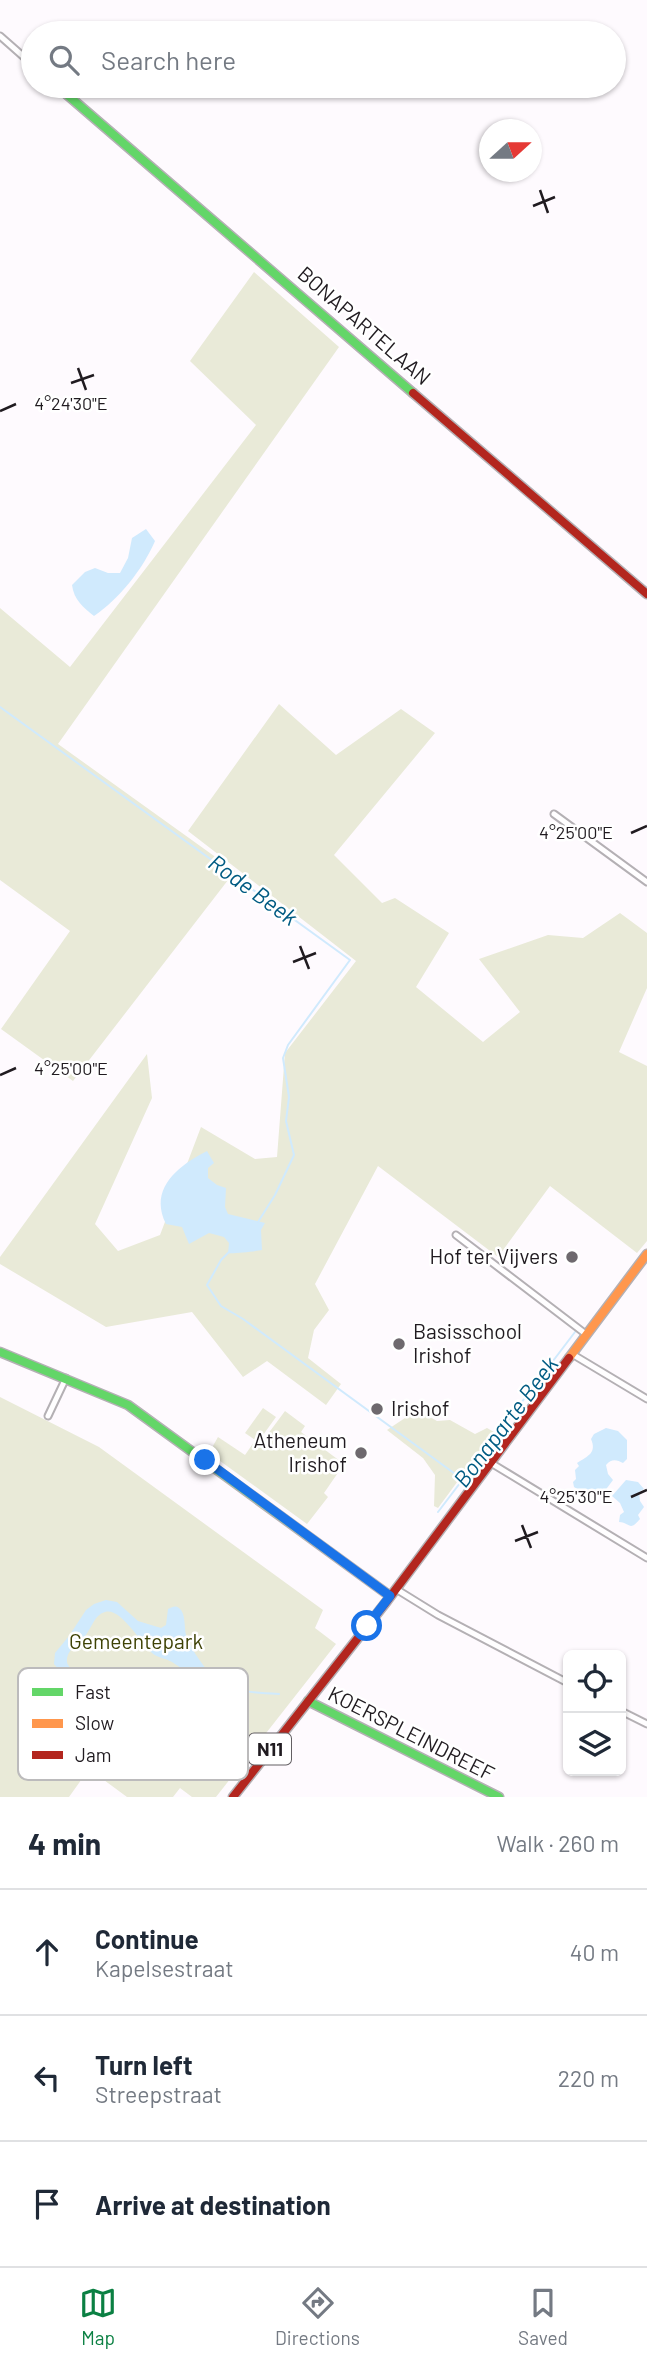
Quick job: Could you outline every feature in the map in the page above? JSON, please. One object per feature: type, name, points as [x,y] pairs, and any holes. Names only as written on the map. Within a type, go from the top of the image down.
[{"type":"street","points":[[0,36],[21,54]]},
{"type":"street","name":"BONAPARTELAAN","points":[[71,98],[647,594]]},
{"type":"street","points":[[554,814],[647,882]]},
{"type":"street","points":[[456,1235],[587,1335]]},
{"type":"street","name":"N11","points":[[248,1778],[393,1593],[647,1254]]},
{"type":"street","points":[[0,1352],[128,1405],[393,1593],[563,1680]]},
{"type":"street","points":[[572,1354],[647,1399]]},
{"type":"street","points":[[48,1416],[66,1378]]},
{"type":"street","points":[[491,1462],[647,1558]]},
{"type":"street","name":"KOERSPLEINDREEF","points":[[308,1701],[499,1797]]},
{"type":"street","points":[[625,1713],[647,1724]]},
{"type":"street","name":"N11","points":[[233,1797],[246,1780]]},
{"type":"green space","points":[[254,272],[339,347],[58,744],[235,871],[73,1081],[1,1029],[70,931],[0,880],[0,608],[70,667],[256,425],[190,361]]},
{"type":"green space","points":[[279,704],[336,755],[401,709],[435,733],[334,855],[382,903],[395,898],[449,933],[416,987],[483,1042],[520,1012],[479,959],[548,935],[583,938],[620,913],[647,933],[647,988],[619,1052],[647,1066],[647,1241],[637,1253],[550,1186],[498,1257],[378,1166],[315,1284],[329,1310],[314,1330],[308,1358],[341,1384],[326,1405],[267,1361],[243,1377],[192,1312],[106,1327],[0,1264],[0,1257],[147,1054],[152,1098],[95,1224],[118,1251],[160,1235],[201,1127],[255,1159],[277,1157],[285,1053],[356,961],[188,831]]},
{"type":"green space","name":"Gemeentepark","points":[[0,1397],[99,1447],[323,1610],[315,1628],[336,1644],[248,1756],[248,1668],[18,1668],[18,1780],[81,1780],[69,1797],[0,1797]]},
{"type":"green space","points":[[263,1408],[276,1417],[258,1442],[245,1433]]},
{"type":"green space","points":[[417,1410],[437,1421],[450,1420],[475,1434],[487,1428],[494,1432],[438,1508],[434,1506],[435,1475],[423,1458],[387,1430]]},
{"type":"green space","points":[[285,1411],[305,1426],[301,1432],[344,1464],[324,1493],[328,1497],[307,1524],[209,1453],[218,1437],[245,1455],[254,1442],[259,1446]]},
{"type":"green space","name":"Gemeentepark","points":[[104,1780],[229,1780],[216,1797],[192,1797],[180,1788],[173,1797],[127,1797]]},
{"type":"water","points":[[146,529],[155,541],[144,562],[121,592],[94,616],[77,599],[72,585],[85,572],[95,568],[108,573],[120,573],[128,558],[132,538]]},
{"type":"water","points":[[207,1151],[214,1163],[208,1168],[208,1178],[226,1188],[225,1207],[228,1214],[265,1223],[261,1230],[262,1250],[228,1253],[229,1243],[224,1237],[209,1233],[189,1244],[182,1227],[166,1224],[161,1211],[161,1200],[169,1180],[186,1163]]},
{"type":"water","points":[[606,1428],[618,1431],[627,1440],[627,1459],[623,1463],[610,1461],[606,1465],[613,1480],[604,1492],[579,1490],[574,1487],[573,1482],[576,1479],[575,1470],[579,1466],[577,1463],[592,1451],[591,1439],[594,1434]]},
{"type":"water","points":[[626,1480],[638,1482],[644,1489],[639,1492],[644,1507],[638,1515],[640,1519],[632,1526],[619,1522],[620,1515],[624,1512],[620,1503],[612,1496]]},
{"type":"water","points":[[106,1600],[117,1602],[138,1621],[161,1628],[166,1625],[168,1609],[175,1606],[179,1608],[184,1617],[189,1642],[205,1668],[182,1668],[154,1655],[124,1620],[111,1612],[105,1612],[98,1616],[85,1636],[71,1650],[67,1662],[71,1668],[57,1668],[54,1664],[55,1653],[86,1610]]},
{"type":"waterway","name":"Rode Beek","points":[[0,707],[350,960],[288,1045],[283,1058],[289,1097],[286,1121],[294,1155],[275,1195],[258,1222]]},
{"type":"waterway","name":"Rode Beek","points":[[230,1251],[221,1260],[207,1285],[221,1306],[243,1319],[462,1479]]},
{"type":"waterway","name":"Bonaparte Beek","points":[[438,1512],[575,1332]]},
{"type":"waterway","points":[[248,1691],[279,1694]]},
{"type":"traffic: fast","points":[[71,98],[413,393]]},
{"type":"traffic: fast","points":[[0,1352],[128,1405],[390,1596]]},
{"type":"traffic: fast","points":[[308,1701],[499,1797]]},
{"type":"traffic: slow","points":[[569,1358],[647,1254]]},
{"type":"traffic: jam","points":[[413,393],[647,594]]},
{"type":"traffic: jam","points":[[248,1778],[387,1601],[569,1358]]},
{"type":"traffic: jam","points":[[233,1797],[246,1780]]},
{"type":"place","name":"Hof ter Vijvers","points":[[572,1257]]},
{"type":"place","name":"Basisschool Irishof","points":[[399,1344]]},
{"type":"place","name":"Irishof","points":[[377,1409]]},
{"type":"place","name":"Atheneum Irishof","points":[[361,1453]]},
{"type":"route","points":[[205,1460],[390,1596],[367,1626]]}]
